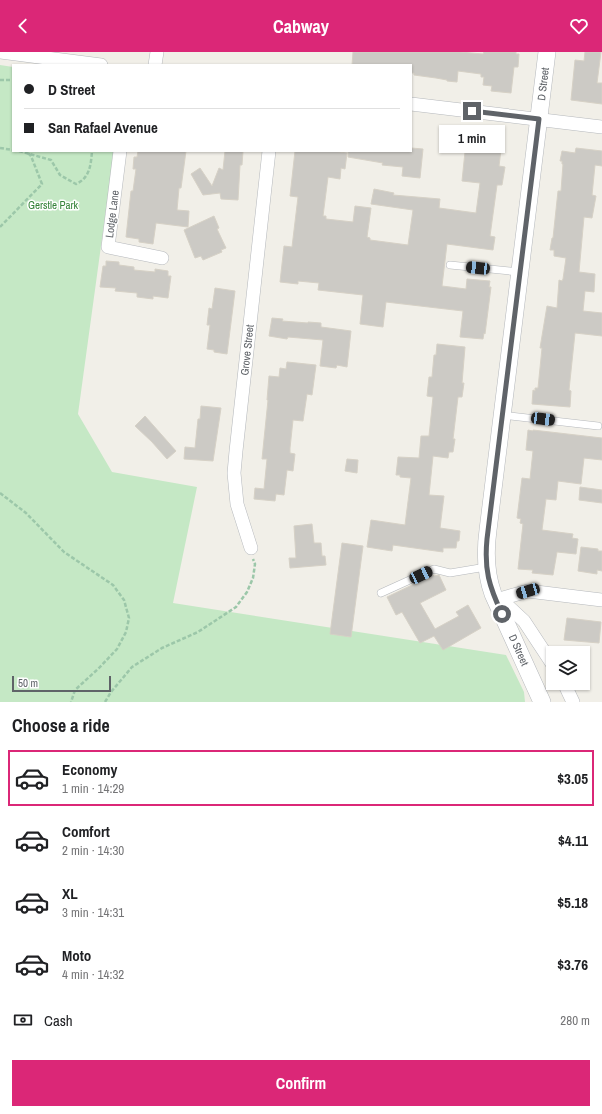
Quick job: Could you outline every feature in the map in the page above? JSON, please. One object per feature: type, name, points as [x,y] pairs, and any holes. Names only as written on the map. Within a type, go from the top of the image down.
[{"type":"street","points":[[0,52],[43,55],[95,64]]},
{"type":"street","points":[[155,64],[157,52]]},
{"type":"street","name":"D Street","points":[[542,702],[496,600],[486,567],[487,539],[547,52]]},
{"type":"street","points":[[412,104],[602,127]]},
{"type":"street","name":"Lodge Lane","points":[[120,152],[108,247],[162,258]]},
{"type":"street","name":"Grove Street","points":[[251,548],[237,504],[234,473],[269,152]]},
{"type":"street","points":[[496,600],[528,591],[602,600]]},
{"type":"street","points":[[496,600],[509,607],[524,621],[546,654]]},
{"type":"street","points":[[567,690],[573,702]]},
{"type":"lane","points":[[450,265],[520,272]]},
{"type":"lane","points":[[502,414],[598,426]]},
{"type":"lane","points":[[381,593],[434,569],[450,573],[486,567]]},
{"type":"path","points":[[0,80],[12,80]]},
{"type":"path","points":[[0,148],[12,150]]},
{"type":"path","points":[[26,152],[51,160],[60,175],[76,184],[82,182],[90,169],[92,152]]},
{"type":"path","points":[[0,227],[42,184],[31,156],[26,152]]},
{"type":"path","points":[[0,493],[26,513],[64,552],[113,585],[124,600],[129,618],[126,632],[112,654],[75,690],[71,702]]},
{"type":"path","points":[[105,702],[110,692],[132,667],[162,648],[198,632],[236,606],[247,592],[253,578],[254,564],[251,548]]},
{"type":"green space","name":"Gerstle Park","points":[[0,65],[12,67],[12,152],[114,152],[78,414],[112,472],[197,487],[173,603],[506,655],[524,692],[525,702],[0,702]]},
{"type":"building","points":[[353,52],[460,52],[483,54],[484,52],[516,52],[516,54],[519,54],[518,67],[514,67],[511,93],[491,91],[492,86],[483,85],[484,77],[481,77],[481,74],[458,71],[457,82],[414,75],[414,73],[412,73],[412,64],[352,64]]},
{"type":"building","points":[[585,52],[601,52],[597,83],[602,83],[602,104],[571,100],[575,60],[584,61]]},
{"type":"building","points":[[473,139],[502,142],[499,166],[505,167],[502,185],[497,185],[490,236],[495,237],[493,250],[447,244],[442,286],[466,289],[467,279],[490,281],[489,287],[491,287],[485,334],[484,333],[483,339],[460,337],[463,311],[386,302],[383,327],[360,324],[363,295],[318,290],[319,283],[298,281],[298,284],[280,282],[284,246],[292,247],[298,197],[290,196],[295,152],[347,153],[345,169],[341,168],[340,179],[328,177],[323,216],[326,216],[326,219],[353,222],[355,206],[371,208],[367,237],[370,238],[370,240],[408,245],[413,210],[371,204],[374,189],[394,193],[393,195],[440,199],[439,208],[476,213],[480,183],[462,181],[466,142],[472,143]]},
{"type":"building","points":[[412,148],[423,149],[420,178],[402,176],[403,167],[382,165],[383,163],[348,157],[348,152],[412,152]]},
{"type":"building","points":[[576,148],[602,151],[602,166],[595,165],[592,195],[596,196],[592,218],[584,217],[579,272],[595,274],[594,292],[585,291],[583,311],[602,313],[602,336],[575,333],[569,390],[571,391],[570,407],[532,404],[533,390],[535,391],[535,388],[538,388],[542,348],[540,348],[547,306],[557,308],[559,280],[562,281],[563,279],[566,258],[554,256],[554,250],[550,250],[553,238],[558,191],[561,191],[563,164],[562,161],[560,161],[562,151],[575,153]]},
{"type":"building","points":[[138,152],[186,152],[181,188],[179,188],[177,210],[189,211],[188,227],[156,223],[153,244],[139,242],[139,239],[126,237],[131,191],[133,191],[136,169],[133,169],[134,157],[137,157]]},
{"type":"building","points":[[225,152],[243,152],[242,165],[240,165],[238,200],[221,199],[220,193],[203,195],[191,174],[200,168],[212,186],[219,168],[223,170]]},
{"type":"building","points":[[214,216],[219,228],[217,229],[226,248],[221,250],[222,252],[203,260],[201,256],[195,258],[184,230]]},
{"type":"building","points":[[106,261],[119,262],[119,265],[134,267],[134,270],[155,272],[155,269],[168,271],[168,276],[171,276],[168,298],[153,296],[153,299],[137,297],[137,293],[115,291],[116,288],[100,287],[103,266],[106,266]]},
{"type":"building","points":[[215,288],[235,291],[227,354],[214,352],[214,350],[207,349],[210,325],[207,325],[209,308],[212,309]]},
{"type":"building","points":[[272,318],[283,319],[282,321],[321,323],[321,327],[351,331],[347,367],[337,365],[336,368],[320,366],[323,340],[288,337],[287,339],[269,336]]},
{"type":"building","points":[[437,344],[465,347],[462,383],[464,383],[462,397],[458,397],[453,452],[449,452],[448,458],[433,456],[429,495],[444,496],[440,528],[460,531],[459,541],[457,541],[456,548],[443,548],[443,552],[393,545],[392,551],[367,547],[371,520],[405,525],[411,478],[396,475],[398,457],[419,458],[421,436],[429,436],[433,397],[427,396],[429,377],[432,377],[434,355],[436,355]]},
{"type":"building","points":[[287,362],[316,365],[312,395],[307,394],[303,421],[293,420],[290,453],[295,454],[293,471],[287,470],[284,495],[276,494],[275,501],[254,499],[255,488],[264,489],[267,459],[262,459],[269,376],[279,377],[280,368],[286,369]]},
{"type":"building","points":[[201,406],[221,408],[213,461],[184,459],[185,447],[195,448]]},
{"type":"building","points":[[145,416],[176,451],[167,459],[135,426]]},
{"type":"building","points":[[528,430],[602,438],[602,460],[584,458],[581,484],[558,481],[556,500],[546,499],[542,530],[573,534],[572,538],[578,539],[576,554],[557,552],[553,575],[532,573],[533,570],[518,569],[523,524],[520,523],[521,519],[517,518],[522,478],[530,479],[533,451],[526,450]]},
{"type":"building","points":[[347,459],[358,460],[357,473],[345,471]]},
{"type":"building","points":[[580,487],[602,490],[602,503],[579,500]]},
{"type":"building","points":[[312,524],[314,543],[321,543],[322,556],[325,556],[326,565],[290,568],[289,558],[296,558],[294,526]]},
{"type":"building","points":[[342,543],[363,546],[351,637],[330,634]]},
{"type":"building","points":[[581,547],[598,549],[598,551],[602,551],[602,571],[597,570],[597,574],[578,571]]},
{"type":"building","points":[[433,575],[439,575],[446,590],[420,603],[435,629],[459,616],[456,612],[468,605],[481,628],[443,650],[434,636],[420,643],[402,612],[396,615],[387,597]]},
{"type":"building","points":[[567,618],[601,622],[599,643],[564,640]]},
{"type":"route","points":[[472,111],[539,119],[486,547],[488,576],[493,594],[502,614]]}]
